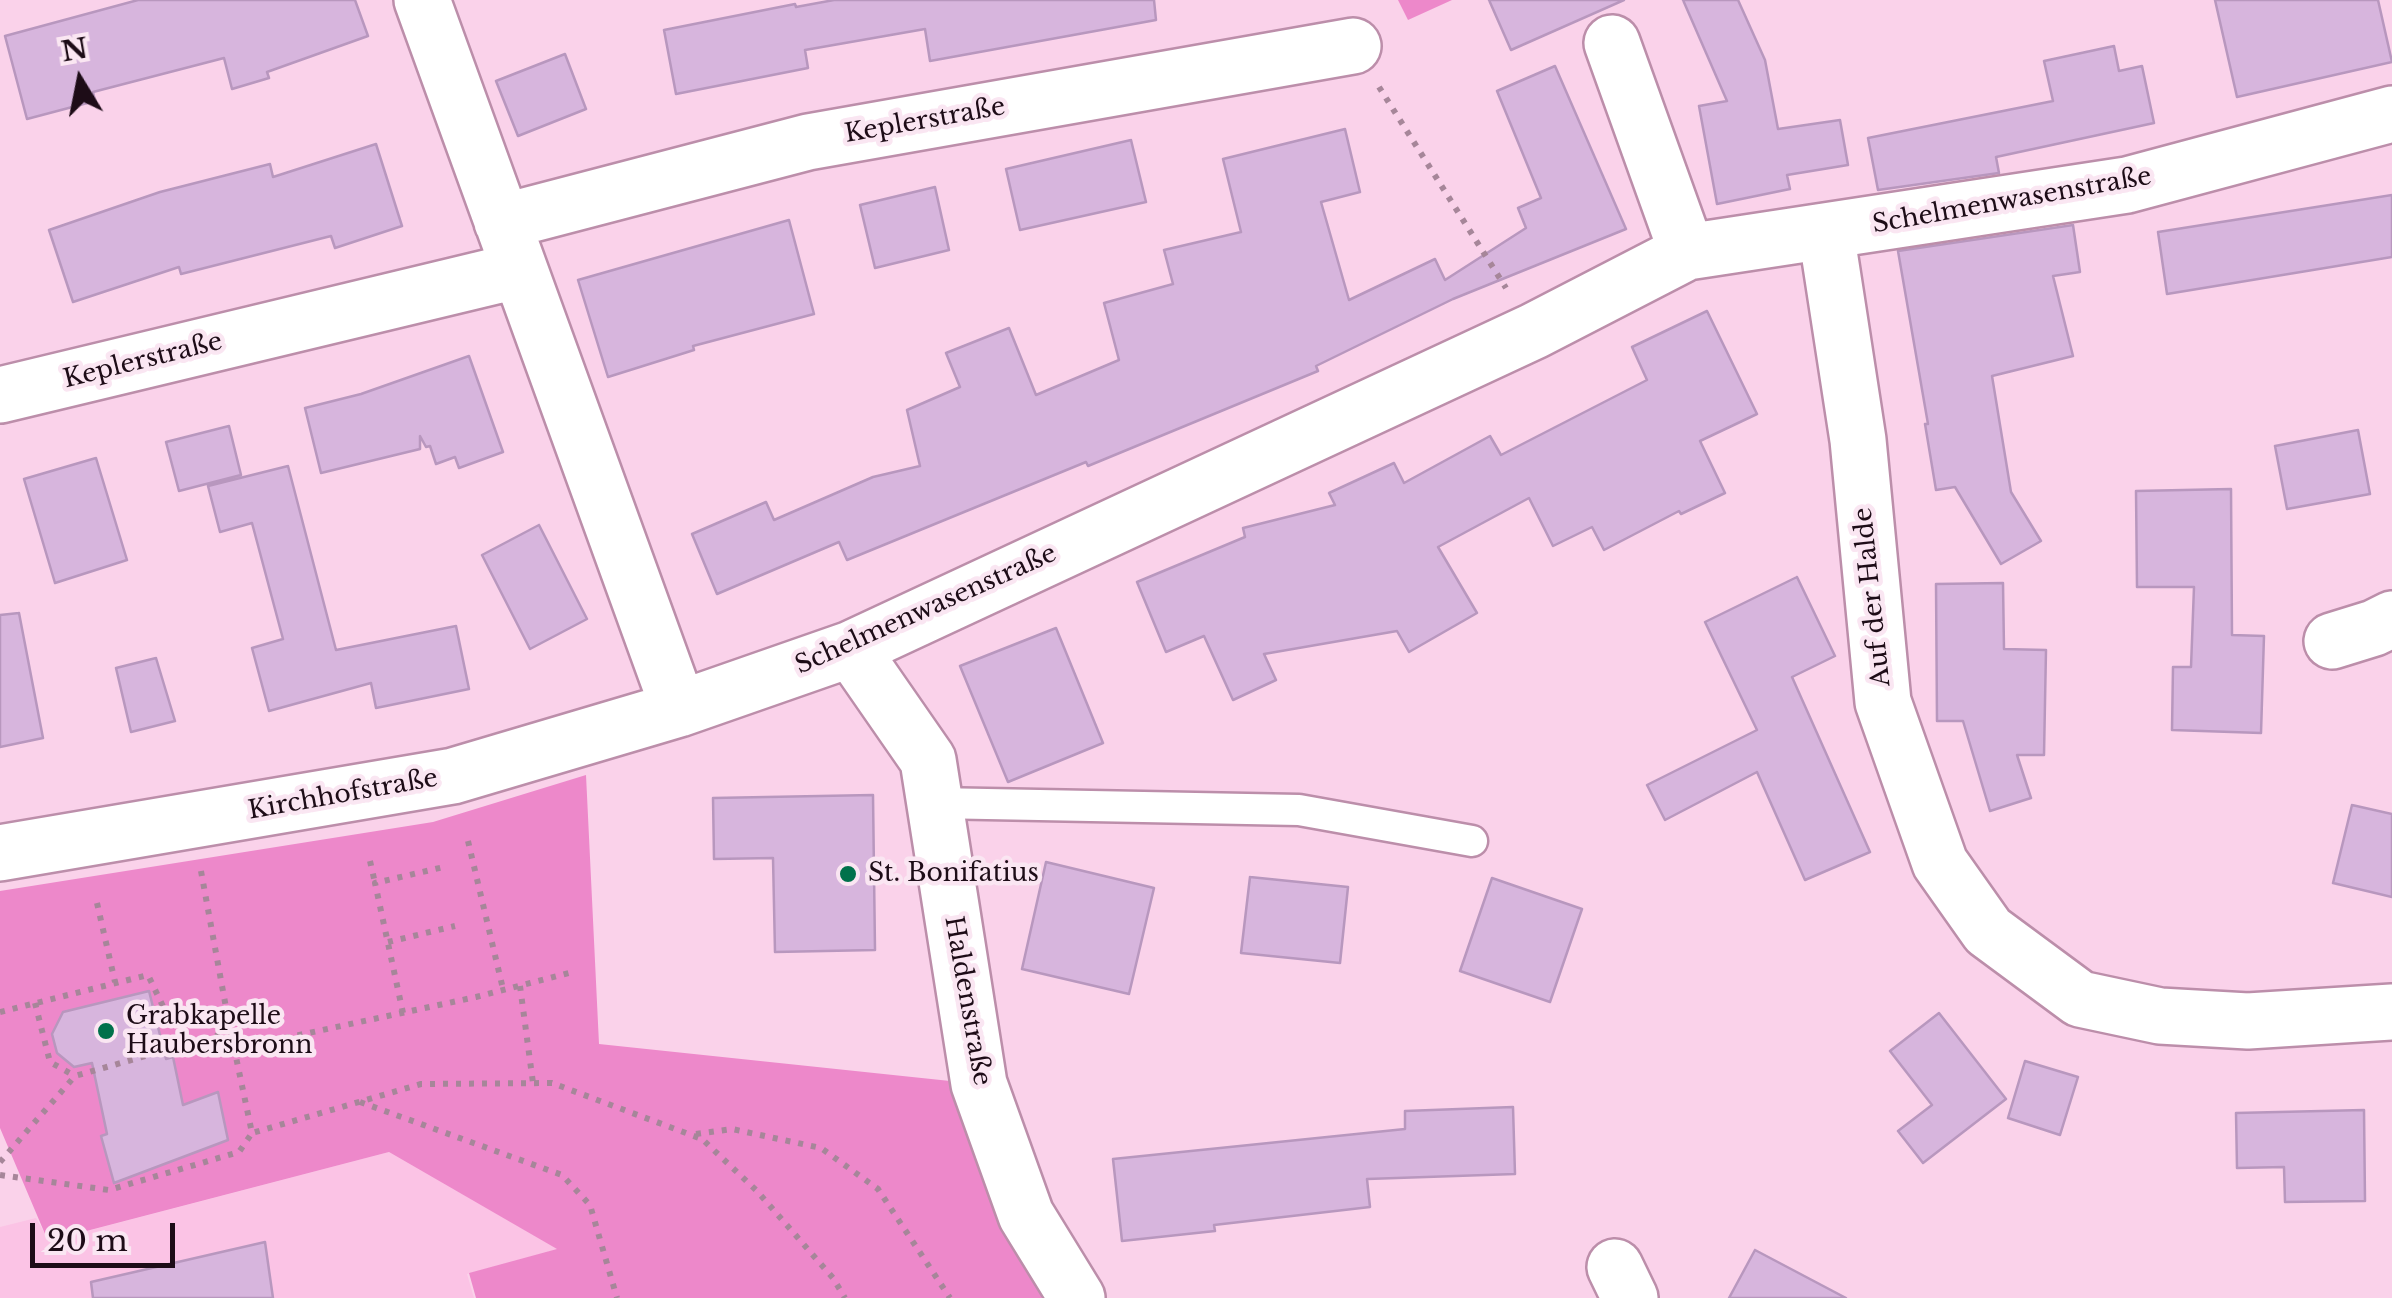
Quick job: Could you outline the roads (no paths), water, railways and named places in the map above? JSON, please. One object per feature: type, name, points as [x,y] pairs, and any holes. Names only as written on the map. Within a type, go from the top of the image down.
[{"type":"street","points":[[422,0],[679,709]]},
{"type":"street","points":[[1612,44],[1686,252]]},
{"type":"street","name":"Keplerstraße","points":[[0,395],[511,246],[808,142],[1353,46]]},
{"type":"street","name":"Schelmenwasenstraße","points":[[679,709],[851,649],[1534,331],[1686,252],[2127,184],[2392,114]]},
{"type":"street","name":"Auf der Halde","points":[[1826,232],[1858,440],[1884,702],[1940,863],[1988,931],[2080,999],[2160,1016],[2248,1021],[2392,1012]]},
{"type":"street","points":[[2332,640],[2374,628],[2392,618]]},
{"type":"street","name":"Haldenstraße","points":[[851,649],[928,760],[979,1084],[1026,1215],[1077,1298]]},
{"type":"street","name":"Kirchhofstraße","points":[[0,852],[453,776],[679,709]]},
{"type":"lane","points":[[934,802],[1299,810],[1472,841]]},
{"type":"place","name":"St. Bonifatius","points":[[848,874]]},
{"type":"place","name":"Grabkapelle Haubersbronn","points":[[106,1031]]}]
